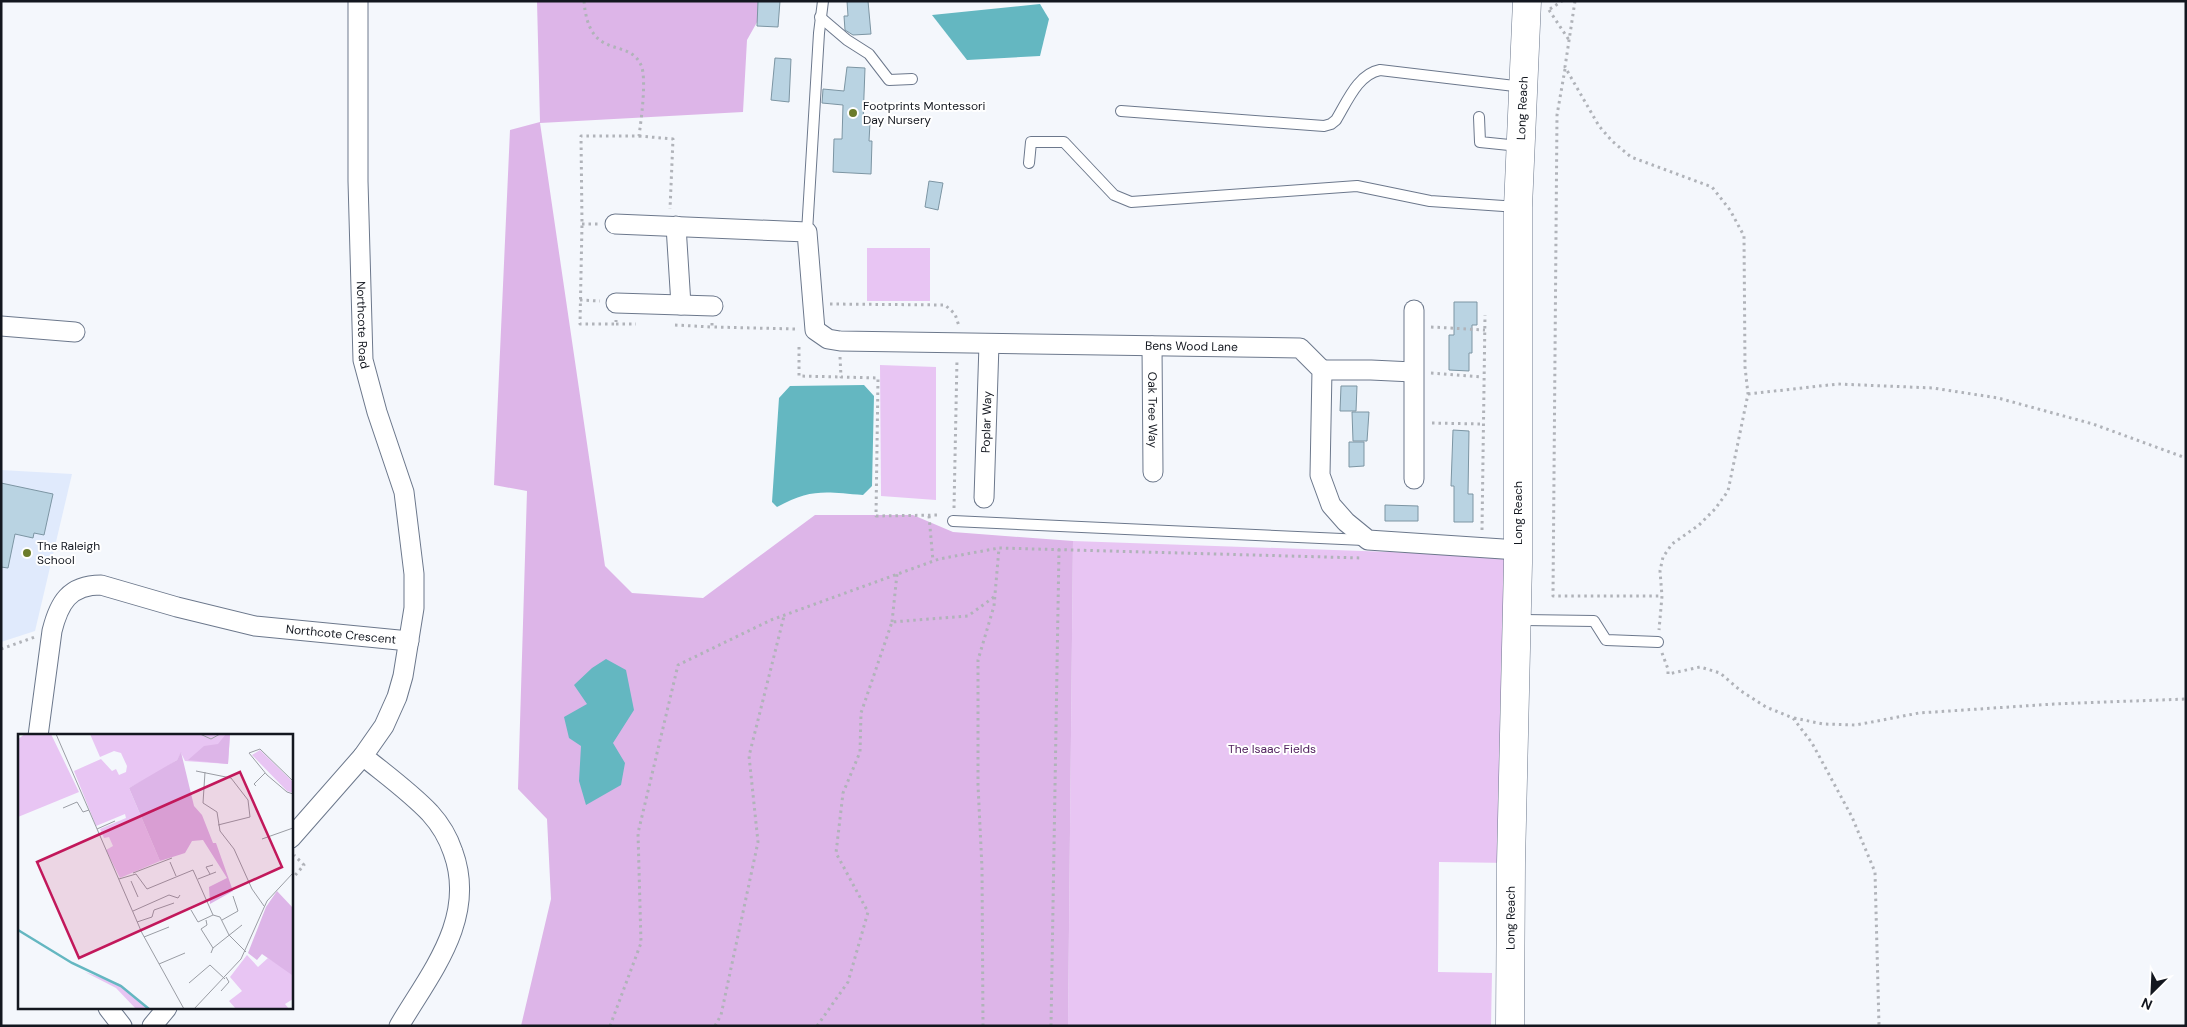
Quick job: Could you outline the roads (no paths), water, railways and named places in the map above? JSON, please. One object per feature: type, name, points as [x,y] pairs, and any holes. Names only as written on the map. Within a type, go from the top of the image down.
[{"type":"street","name":"Northcote Road","points":[[358,1],[358,181],[363,360],[377,412],[404,492],[414,574],[414,608],[409,641]]},
{"type":"street","name":"Long Reach","points":[[1510,1026],[1511,863],[1518,550],[1518,207],[1524,87],[1538,5]]},
{"type":"street","points":[[615,224],[807,232]]},
{"type":"street","points":[[673,226],[681,306]]},
{"type":"street","name":"Bens Wood Lane","points":[[807,232],[816,330],[828,339],[840,341],[957,344],[1300,348],[1322,370]]},
{"type":"street","points":[[616,303],[713,306]]},
{"type":"street","points":[[1413,318],[1414,479]]},
{"type":"street","points":[[1,326],[75,332]]},
{"type":"street","name":"Poplar Way","points":[[984,498],[988,344]]},
{"type":"street","name":"Oak Tree Way","points":[[1152,346],[1153,472]]},
{"type":"street","points":[[1413,372],[1322,370],[1320,475],[1331,505],[1368,549],[1482,548],[1518,550]]},
{"type":"street","name":"Northcote Crescent","points":[[38,734],[52,631],[59,608],[64,600],[90,585],[101,585],[177,607],[255,626],[409,641],[397,698],[384,726],[363,756],[292,837]]},
{"type":"street","points":[[363,756],[430,813],[441,827],[456,860],[460,878],[458,915],[453,932],[399,1026]]},
{"type":"street","points":[[110,1010],[122,1026]]},
{"type":"street","points":[[152,1026],[165,1010]]},
{"type":"lane","points":[[807,232],[820,17],[823,1]]},
{"type":"lane","points":[[820,17],[847,40],[869,54],[889,80],[912,79]]},
{"type":"lane","points":[[1121,111],[1324,126],[1332,124],[1336,120],[1364,77],[1380,70],[1524,87]]},
{"type":"lane","points":[[1479,117],[1480,142],[1522,146]]},
{"type":"lane","points":[[1029,163],[1031,142],[1064,142],[1114,195],[1130,202],[1357,186],[1430,201],[1518,207]]},
{"type":"lane","points":[[953,518],[1368,549]]},
{"type":"lane","points":[[1516,620],[1594,621],[1606,640],[1658,642]]},
{"type":"water","points":[[1040,4],[1049,19],[1040,56],[967,60],[932,15]]},
{"type":"water","points":[[864,385],[874,396],[872,486],[863,495],[828,492],[809,494],[777,507],[772,502],[779,398],[790,386]]},
{"type":"water","points":[[606,659],[626,670],[634,710],[613,743],[625,763],[621,785],[586,805],[579,781],[581,746],[569,738],[564,717],[587,704],[574,685],[592,668]]},
{"type":"place","name":"Footprints Montessori Day Nursery","points":[[853,113]]},
{"type":"place","name":"The Raleigh School","points":[[27,553]]},
{"type":"park label","name":"The Isaac Fields","points":[[1272,749]]}]
